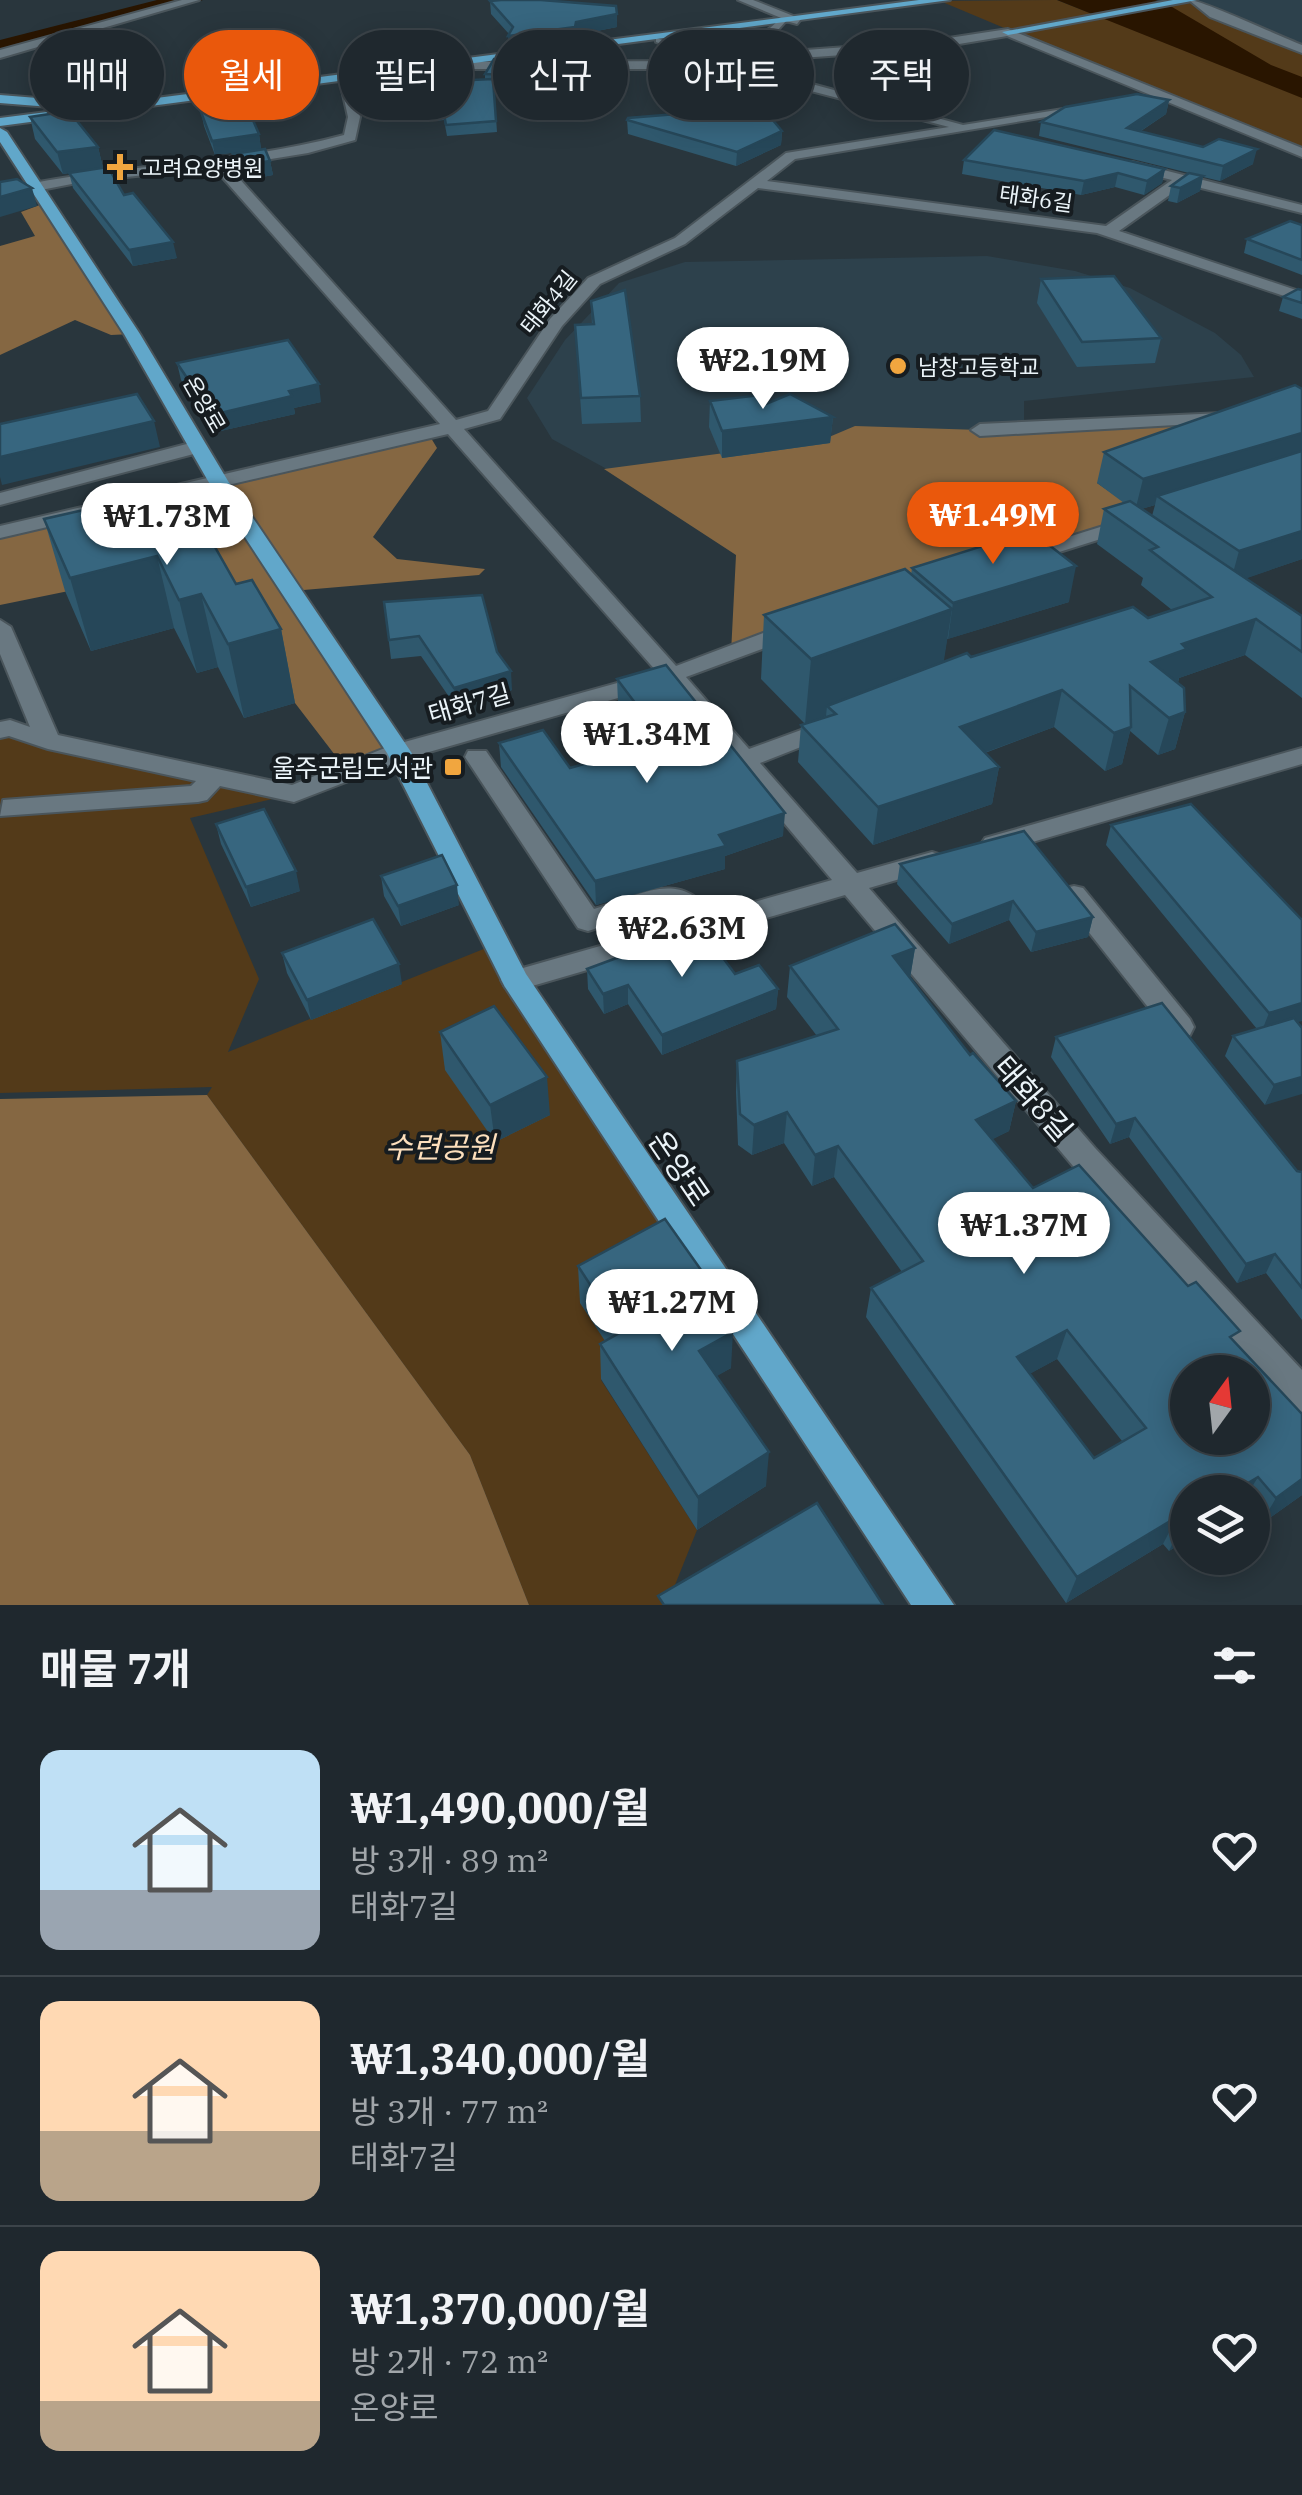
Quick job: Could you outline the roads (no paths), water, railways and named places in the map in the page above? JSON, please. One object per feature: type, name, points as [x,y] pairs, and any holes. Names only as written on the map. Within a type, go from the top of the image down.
[{"type":"main road","points":[[732,30],[942,0]]},
{"type":"main road","points":[[1008,32],[1193,0]]},
{"type":"main road","points":[[473,61],[648,41]]},
{"type":"main road","points":[[164,100],[339,77]]},
{"type":"main road","points":[[0,99],[30,100]]},
{"type":"main road","points":[[11,136],[70,120]]},
{"type":"main road","points":[[11,136],[70,120]]},
{"type":"main road","name":"온양로","points":[[11,136],[34,184],[132,334],[218,481],[398,752],[514,980],[934,1605]]},
{"type":"street","points":[[0,54],[194,0]]},
{"type":"street","points":[[742,0],[789,22]]},
{"type":"street","points":[[1193,0],[1214,15],[1302,49]]},
{"type":"street","points":[[777,30],[789,22]]},
{"type":"street","points":[[814,53],[929,45],[1008,32],[1302,154]]},
{"type":"street","points":[[473,65],[648,63]]},
{"type":"street","points":[[814,85],[823,91]]},
{"type":"street","points":[[814,89],[1013,138]]},
{"type":"street","points":[[1137,100],[1155,96]]},
{"type":"street","name":"태화4길","points":[[0,532],[494,415],[556,323],[594,280],[680,242],[791,156],[975,130],[1101,106]]},
{"type":"street","points":[[0,194],[34,184],[350,137],[353,120]]},
{"type":"street","name":"태화8길","points":[[215,160],[448,428],[482,458],[672,675],[1084,1157],[1302,1395]]},
{"type":"street","points":[[1108,160],[1302,209]]},
{"type":"street","points":[[1109,232],[1183,179]]},
{"type":"street","name":"태화6길","points":[[756,184],[1109,232],[1302,298]]},
{"type":"street","points":[[980,430],[1200,422],[1251,413]]},
{"type":"street","points":[[0,499],[198,447]]},
{"type":"street","points":[[998,565],[1137,527]]},
{"type":"street","name":"태화7길","points":[[398,752],[672,675],[814,622]]},
{"type":"street","points":[[0,627],[48,741]]},
{"type":"street","points":[[744,760],[851,719]]},
{"type":"street","points":[[0,730],[10,728],[48,741],[294,794],[398,752]]},
{"type":"street","points":[[514,980],[1302,756]]},
{"type":"street","points":[[477,757],[588,921],[673,895],[689,902],[705,926]]},
{"type":"street","points":[[3,808],[198,794],[214,778]]},
{"type":"street","points":[[1175,792],[1200,820]]},
{"type":"street","points":[[1026,835],[1194,1044]]},
{"type":"place","name":"고려요양병원","points":[[120,167]]},
{"type":"place","name":"남창고등학교","points":[[898,366]]},
{"type":"place","name":"울주군립도서관","points":[[453,767]]},
{"type":"park label","name":"수련공원","points":[[440,1146]]}]
